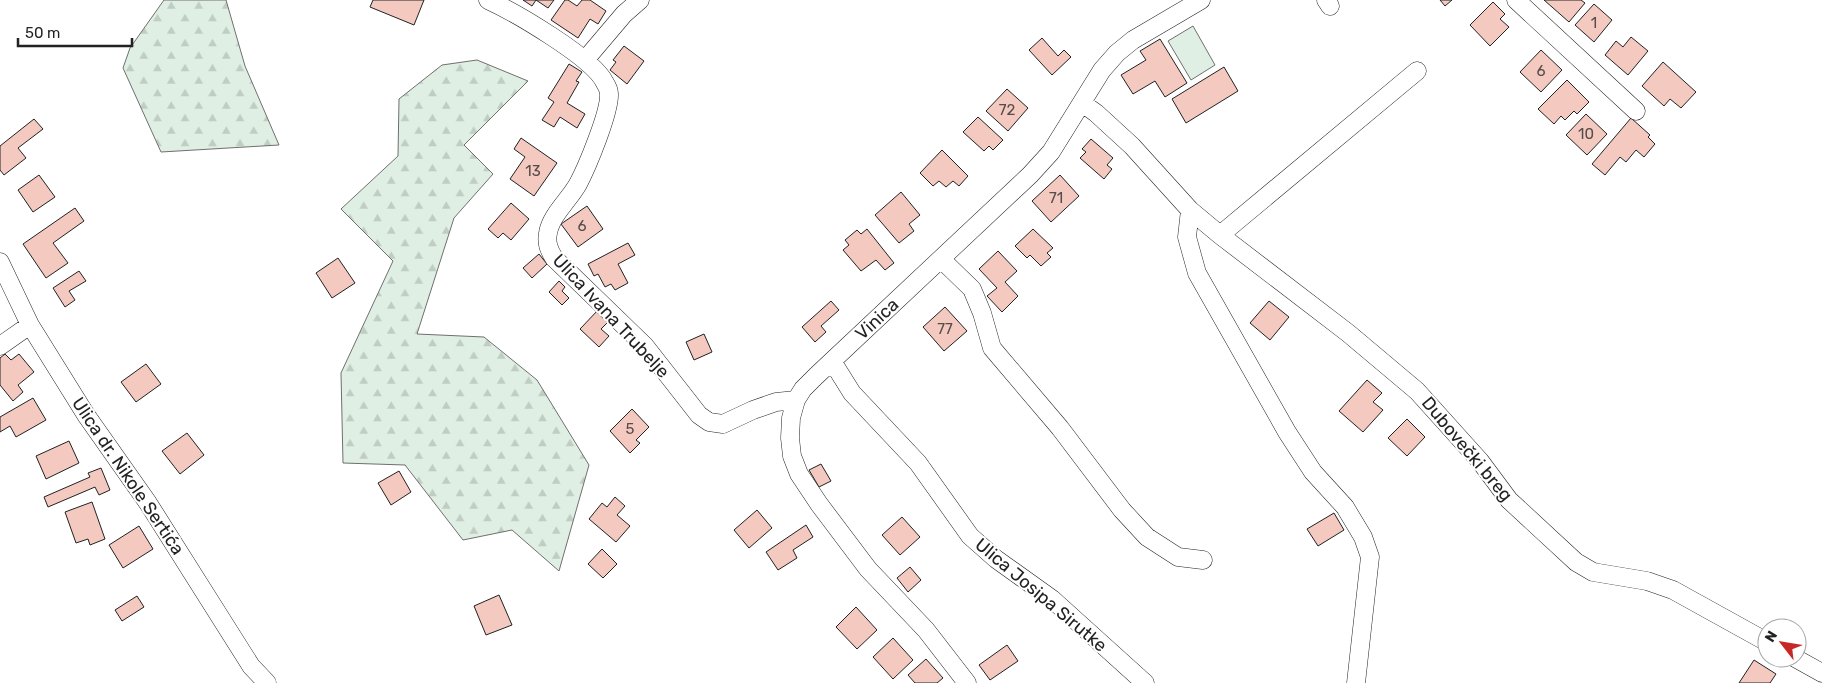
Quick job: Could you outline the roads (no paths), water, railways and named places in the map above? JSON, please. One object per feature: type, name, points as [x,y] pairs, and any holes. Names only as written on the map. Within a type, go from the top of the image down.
[{"type":"street","name":"Ulica Ivana Trubelje","points":[[488,0],[536,27],[585,60],[595,68],[605,82],[609,94],[607,108],[586,167],[548,232],[549,250],[554,258],[645,346],[699,415],[709,422],[723,424],[776,402],[796,400]]},
{"type":"street","points":[[585,60],[624,14],[640,0]]},
{"type":"street","name":"Vinica","points":[[967,683],[926,630],[868,569],[799,474],[792,456],[790,438],[791,418],[796,400],[803,389],[941,260],[1046,158],[1102,70],[1117,53],[1140,36],[1201,0]]},
{"type":"street","points":[[1516,0],[1636,111]]},
{"type":"street","points":[[1220,235],[1416,72]]},
{"type":"street","name":"Dubovečki breg","points":[[1082,103],[1132,146],[1190,210],[1348,333],[1417,391],[1480,461],[1509,500],[1576,562],[1594,572],[1647,581],[1673,590],[1757,636]]},
{"type":"street","points":[[1190,210],[1187,237],[1197,273],[1287,432],[1313,472],[1345,508],[1363,537],[1370,556],[1356,683]]},
{"type":"street","points":[[941,260],[972,289],[982,313],[992,348],[1060,428],[1122,510],[1147,538],[1178,557],[1203,560]]},
{"type":"street","name":"Ulica dr. Nikole Sertića","points":[[0,262],[30,325],[86,416],[148,503],[251,666],[267,683]]},
{"type":"street","points":[[0,346],[30,325]]},
{"type":"street","name":"Ulica Josipa Sirutke","points":[[832,361],[852,393],[918,463],[970,536],[996,559],[1052,598],[1145,683]]},
{"type":"street","points":[[1807,665],[1822,673]]}]
